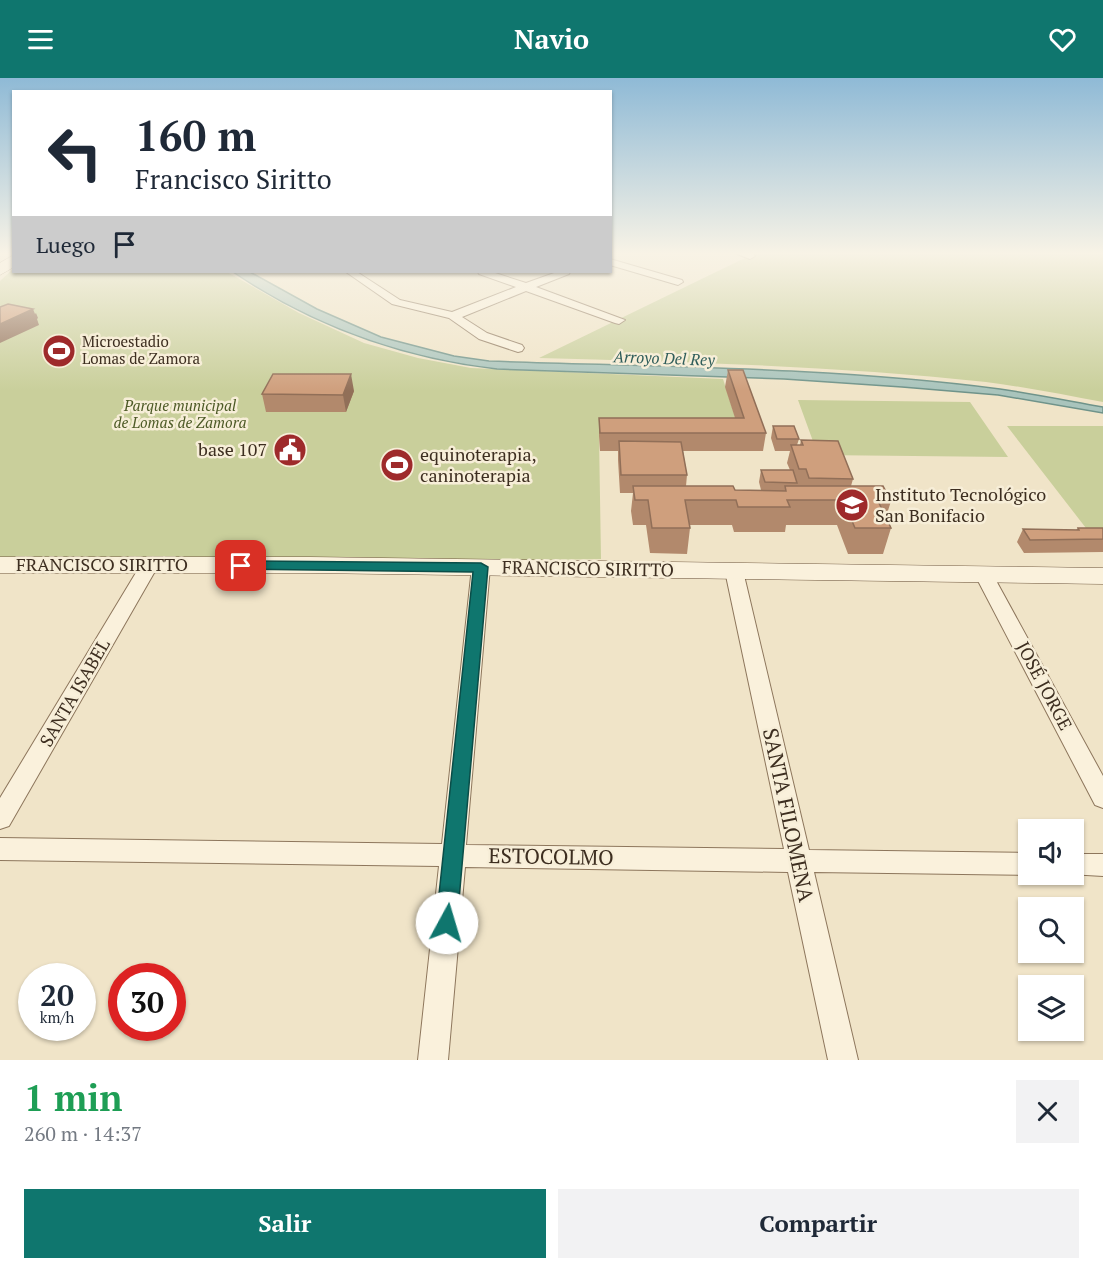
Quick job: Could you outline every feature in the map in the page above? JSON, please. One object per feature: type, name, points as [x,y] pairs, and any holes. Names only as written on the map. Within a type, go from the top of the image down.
[{"type":"street","points":[[393,300],[453,316],[483,336],[518,348]]},
{"type":"street","points":[[453,316],[494,300]]},
{"type":"street","points":[[562,300],[619,320]]},
{"type":"street","name":"FRANCISCO SIRITTO","points":[[0,565],[481,567],[1103,576]]},
{"type":"street","name":"SANTA ISABEL","points":[[0,819],[149,566]]},
{"type":"street","points":[[433,1060],[481,567]]},
{"type":"street","name":"SANTA FILOMENA","points":[[734,571],[843,1060]]},
{"type":"street","name":"JOSÉ JORGE","points":[[984,575],[1103,798]]},
{"type":"street","name":"ESTOCOLMO","points":[[0,849],[1018,864]]},
{"type":"street","points":[[1084,865],[1103,865]]},
{"type":"green space","name":"Parque municipal de Lomas de Zamora","points":[[0,300],[276,300],[364,343],[418,358],[471,368],[723,379],[741,436],[599,436],[601,559],[411,562],[0,557]]},
{"type":"green space","points":[[659,300],[1103,300],[1103,402],[986,382],[875,372],[707,363],[539,358]]},
{"type":"green space","points":[[798,400],[970,402],[1008,457],[818,455]]},
{"type":"green space","points":[[1007,426],[1103,426],[1103,532],[1089,532]]},
{"type":"water","points":[[280,300],[300,300],[381,337],[454,356],[489,361],[745,369],[873,376],[1000,389],[1103,407],[1103,413],[998,395],[902,387],[784,379],[497,369],[427,357],[393,348],[327,324]]},
{"type":"building","points":[[8,304],[33,309],[0,324],[0,307]]},
{"type":"building","points":[[728,370],[743,370],[766,433],[600,433],[599,418],[744,418]]},
{"type":"building","points":[[273,374],[351,374],[343,395],[262,394]]},
{"type":"building","points":[[773,426],[794,426],[799,439],[777,439]]},
{"type":"building","points":[[801,440],[838,441],[853,479],[809,478],[806,469],[799,469],[791,445],[803,445]]},
{"type":"building","points":[[619,441],[681,442],[687,475],[621,475]]},
{"type":"building","points":[[761,470],[793,470],[797,483],[765,482]]},
{"type":"building","points":[[633,486],[733,486],[735,490],[786,491],[785,486],[883,486],[891,501],[878,501],[891,528],[855,528],[843,500],[787,500],[790,507],[738,507],[736,500],[685,500],[690,528],[652,528],[648,500],[635,500]]},
{"type":"building","points":[[1078,528],[1103,528],[1103,539],[1030,540],[1023,529],[1079,530]]},
{"type":"place","name":"Microestadio Lomas de Zamora","points":[[59,351]]},
{"type":"place","name":"base 107","points":[[290,450]]},
{"type":"place","name":"equinoterapia, caninoterapia","points":[[397,465]]},
{"type":"place","name":"Instituto Tecnológico San Bonifacio","points":[[852,505]]},
{"type":"route","points":[[241,566],[481,567],[447,923]]},
{"type":"water label","name":"Arroyo Del Rey","points":[[664,358]]}]
